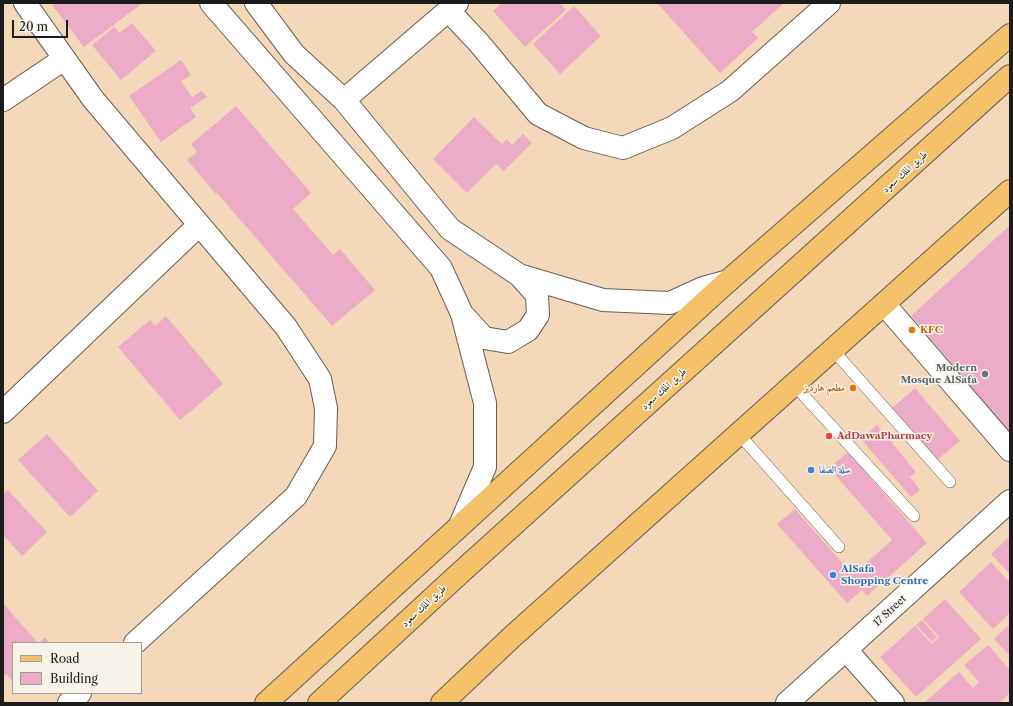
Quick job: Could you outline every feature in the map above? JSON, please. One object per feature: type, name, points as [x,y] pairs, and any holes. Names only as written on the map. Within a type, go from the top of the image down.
[{"type":"main road","points":[[266,703],[728,281],[1010,35]]},
{"type":"main road","name":"طريق الملك سعود","points":[[319,703],[460,573],[1010,76]]},
{"type":"main road","points":[[442,703],[512,636],[1010,191]]},
{"type":"street","points":[[25,3],[93,99],[286,327],[320,379],[326,408],[326,446],[296,496],[136,642]]},
{"type":"street","points":[[211,3],[441,268],[462,314],[486,402],[486,467],[460,525]]},
{"type":"street","points":[[256,3],[294,54],[344,100],[450,229],[519,275],[537,296],[538,315],[528,330],[508,342],[484,338],[462,314]]},
{"type":"street","points":[[344,100],[453,7],[479,43],[538,114],[584,138],[623,148],[672,128],[730,91],[829,3]]},
{"type":"street","points":[[3,100],[64,59]]},
{"type":"street","points":[[3,412],[200,225]]},
{"type":"street","points":[[519,275],[603,300],[670,303],[703,288],[728,281]]},
{"type":"street","points":[[884,304],[1000,445]]},
{"type":"street","name":"17 Street","points":[[787,703],[847,651],[1010,501]]},
{"type":"street","points":[[847,651],[893,703]]},
{"type":"street","points":[[69,703],[79,694]]},
{"type":"lane","points":[[833,350],[950,482]]},
{"type":"lane","points":[[794,385],[914,516]]},
{"type":"lane","points":[[739,434],[839,547]]},
{"type":"building","points":[[55,3],[143,3],[84,47],[52,5]]},
{"type":"building","points":[[502,3],[560,3],[566,10],[525,47],[493,11]]},
{"type":"building","points":[[657,3],[784,3],[752,32],[758,38],[720,73]]},
{"type":"building","points":[[574,6],[601,36],[560,74],[533,44]]},
{"type":"building","points":[[132,23],[156,51],[121,80],[92,45],[114,27],[119,33]]},
{"type":"building","points":[[181,60],[191,75],[181,81],[192,97],[202,91],[207,97],[190,108],[196,117],[161,142],[129,96]]},
{"type":"building","points":[[236,106],[311,193],[293,209],[333,255],[340,249],[375,290],[332,326],[187,160],[197,152],[191,144]]},
{"type":"building","points":[[474,117],[502,144],[507,139],[512,145],[523,134],[532,143],[504,171],[496,164],[467,193],[433,159]]},
{"type":"building","name":"Modern Mosque AlSafa","points":[[1010,225],[1010,432],[911,316]]},
{"type":"building","points":[[166,316],[223,384],[180,420],[118,347],[150,320],[155,326]]},
{"type":"building","points":[[915,388],[960,441],[936,461],[892,408]]},
{"type":"building","points":[[877,425],[916,472],[910,477],[920,490],[911,497],[861,439]]},
{"type":"building","points":[[47,434],[98,491],[70,517],[18,460]]},
{"type":"building","points":[[848,452],[927,543],[867,596],[862,590],[847,603],[777,524],[795,509],[853,575],[892,540],[829,468]]},
{"type":"building","points":[[8,490],[47,532],[22,556],[3,535],[3,494]]},
{"type":"building","points":[[1010,536],[1010,574],[991,554]]},
{"type":"building","points":[[991,562],[1010,583],[1010,613],[993,629],[959,592]]},
{"type":"building","points":[[945,599],[981,639],[916,697],[880,657],[915,626],[932,644],[939,637],[923,619]]},
{"type":"building","points":[[3,603],[37,642],[12,642],[12,681],[6,674],[3,677]]},
{"type":"building","points":[[922,620],[937,637],[932,642],[916,625]]},
{"type":"building","points":[[1010,624],[1010,656],[994,639]]},
{"type":"building","points":[[45,637],[49,642],[40,642]]},
{"type":"building","points":[[988,645],[1010,670],[1010,693],[999,703],[924,703],[959,672],[973,688],[979,682],[964,665]]},
{"type":"place","name":"KFC","points":[[912,330]]},
{"type":"place","name":"Modern Mosque AlSafa","points":[[985,374]]},
{"type":"place","name":"مطعم هارديز","points":[[853,388]]},
{"type":"place","name":"AdDawaPharmacy","points":[[829,436]]},
{"type":"place","name":"سلة الصفا","points":[[811,470]]},
{"type":"place","name":"AlSafa Shopping Centre","points":[[833,575]]}]
